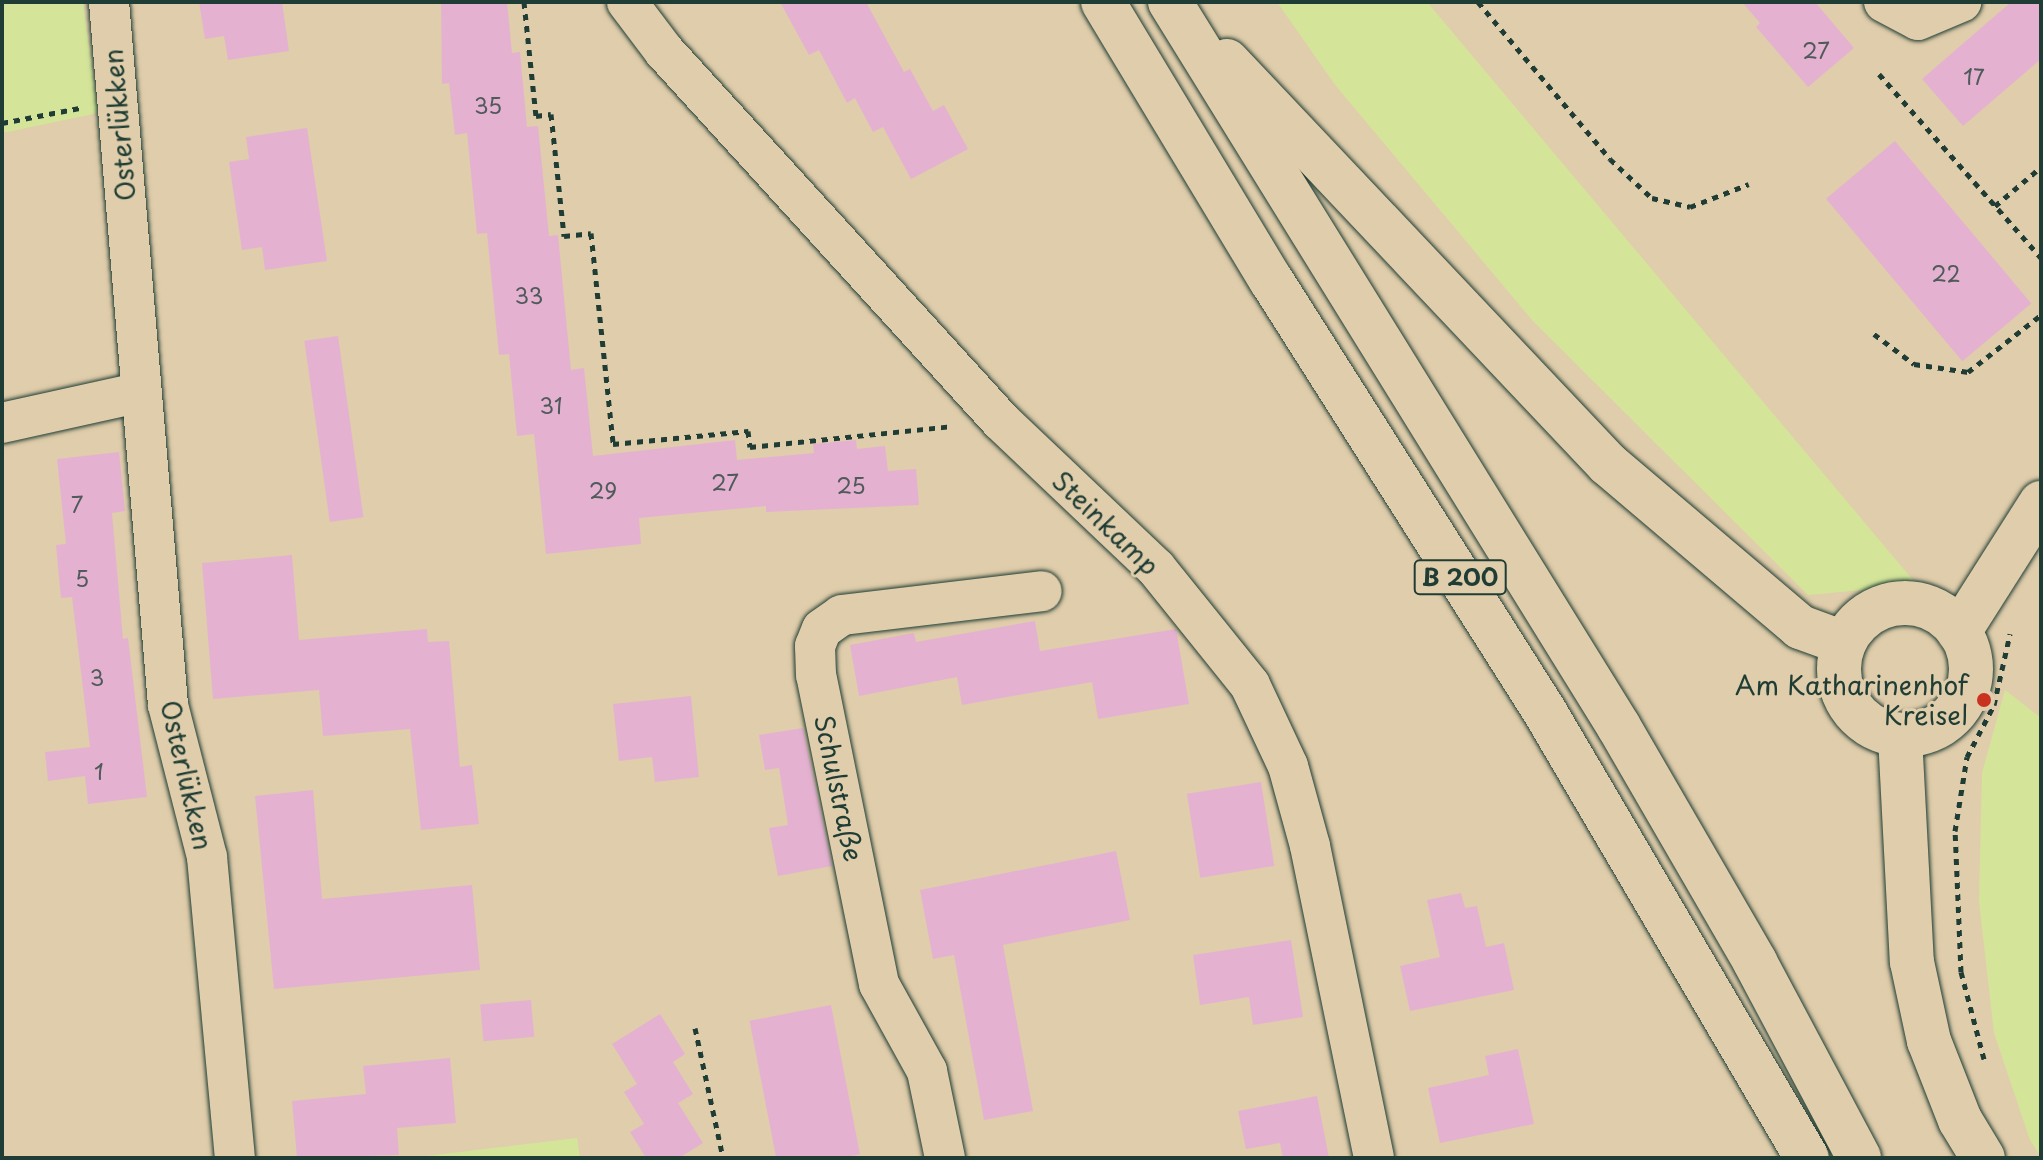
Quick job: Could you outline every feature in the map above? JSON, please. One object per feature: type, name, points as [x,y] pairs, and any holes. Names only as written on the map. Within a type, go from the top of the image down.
[{"type":"main road","name":"B 200","points":[[1103,2],[1271,280],[1545,712],[1807,1158]]},
{"type":"main road","name":"B 200","points":[[1172,2],[1326,262],[1619,727],[1755,962],[1859,1158]]},
{"type":"main road","points":[[1172,2],[1443,295],[1608,464],[1800,627],[1844,643]]},
{"type":"main road","points":[[1959,632],[2041,503]]},
{"type":"main road","points":[[1908,603],[1937,612],[1959,632],[1971,672],[1957,711],[1931,730],[1900,736],[1862,720],[1848,704],[1839,664],[1844,643],[1870,613],[1908,603]]},
{"type":"main road","points":[[1900,736],[1912,962],[1929,1041],[1960,1120],[1983,1158]]},
{"type":"street","name":"Osterlükken","points":[[109,2],[168,705],[207,857],[235,1158]]},
{"type":"street","name":"Steinkamp","points":[[627,2],[664,51],[1001,421],[1156,568],[1250,685],[1288,766],[1310,846],[1374,1158]]},
{"type":"street","points":[[1884,2],[1918,20],[1961,2]]},
{"type":"street","points":[[2,423],[142,392]]},
{"type":"street","name":"Schulstraße","points":[[945,1158],[927,1071],[879,984],[816,675],[815,646],[822,629],[842,615],[1042,591]]},
{"type":"path","points":[[524,2],[536,116],[551,114],[564,236],[591,233],[613,444],[748,431],[750,447],[1001,421]]},
{"type":"path","points":[[1478,2],[1610,159],[1652,198],[1690,207],[1749,184]]},
{"type":"path","points":[[1879,74],[2041,258]]},
{"type":"path","points":[[2,123],[117,101]]},
{"type":"path","points":[[1995,206],[2041,167]]},
{"type":"path","points":[[1874,334],[1914,364],[1968,372],[2041,315]]},
{"type":"path","points":[[1988,1074],[1961,972],[1955,831],[1967,757],[1994,705],[2016,621]]},
{"type":"path","points":[[695,1028],[723,1158]]},
{"type":"green space","points":[[2,2],[83,2],[98,113],[2,133]]},
{"type":"green space","points":[[1277,2],[1427,2],[1917,585],[1808,595],[1533,321],[1336,86]]},
{"type":"green space","points":[[2005,690],[2041,718],[2041,1157],[2030,1140],[1994,1033],[1979,901],[1982,773]]},
{"type":"green space","points":[[577,1138],[580,1158],[411,1158]]},
{"type":"building","points":[[199,2],[282,2],[289,51],[228,60],[224,36],[205,39]]},
{"type":"building","points":[[441,2],[507,2],[512,53],[520,52],[527,127],[538,126],[549,236],[558,235],[571,370],[584,368],[593,456],[735,440],[737,460],[814,453],[813,444],[856,440],[857,449],[885,446],[888,471],[916,469],[919,505],[766,512],[766,506],[639,518],[641,544],[546,554],[534,434],[517,436],[509,354],[499,355],[487,233],[477,234],[467,133],[455,135],[449,83],[442,84]]},
{"type":"building","points":[[780,2],[866,2],[904,72],[910,69],[933,111],[944,105],[968,149],[911,179],[883,127],[873,132],[855,98],[847,103],[819,50],[809,55]]},
{"type":"building","points":[[1742,2],[1815,2],[1854,48],[1808,87],[1756,27],[1760,23]]},
{"type":"building","points":[[2011,2],[2041,2],[2041,59],[1963,126],[1922,79]]},
{"type":"building","points":[[307,128],[327,261],[265,270],[262,247],[242,250],[229,162],[249,159],[246,137]]},
{"type":"building","points":[[1895,141],[2031,303],[1962,361],[1826,199]]},
{"type":"building","points":[[338,336],[363,517],[330,522],[304,341]]},
{"type":"building","points":[[119,452],[125,511],[112,513],[123,639],[128,638],[147,797],[88,804],[85,776],[48,781],[45,752],[90,747],[72,597],[61,598],[56,545],[66,544],[57,459]]},
{"type":"building","points":[[292,555],[299,640],[427,629],[428,642],[449,641],[460,767],[472,765],[479,824],[421,830],[410,729],[323,736],[319,690],[213,699],[202,563]]},
{"type":"building","points":[[1035,621],[1040,651],[1176,629],[1189,704],[1098,719],[1092,682],[962,705],[957,677],[859,696],[850,645],[914,633],[916,642]]},
{"type":"building","points":[[691,696],[699,777],[655,782],[652,757],[619,761],[613,704]]},
{"type":"building","points":[[803,728],[832,866],[778,876],[769,828],[788,825],[779,768],[765,770],[759,735]]},
{"type":"building","points":[[1261,782],[1274,866],[1200,878],[1187,794]]},
{"type":"building","points":[[313,790],[322,899],[472,885],[480,970],[274,989],[255,796]]},
{"type":"building","points":[[1116,851],[1130,920],[1003,945],[1033,1111],[984,1120],[954,955],[933,959],[920,890]]},
{"type":"building","points":[[1461,893],[1465,908],[1477,906],[1486,947],[1504,943],[1514,990],[1410,1011],[1400,966],[1440,957],[1427,900]]},
{"type":"building","points":[[1291,940],[1303,1017],[1253,1025],[1249,997],[1200,1005],[1193,955]]},
{"type":"building","points":[[531,1000],[534,1037],[483,1041],[480,1004]]},
{"type":"building","points":[[831,1005],[860,1154],[840,1158],[776,1158],[750,1021]]},
{"type":"building","points":[[660,1014],[685,1054],[673,1062],[693,1094],[678,1103],[703,1143],[679,1158],[646,1158],[630,1132],[644,1124],[624,1092],[637,1084],[612,1044]]},
{"type":"building","points":[[1518,1049],[1534,1124],[1440,1143],[1428,1088],[1489,1075],[1485,1056]]},
{"type":"building","points":[[450,1058],[456,1123],[397,1128],[399,1155],[297,1158],[292,1101],[366,1094],[363,1066]]},
{"type":"building","points":[[1317,1096],[1329,1158],[1283,1158],[1280,1143],[1246,1149],[1238,1111]]},
{"type":"place","name":"Am Katharinenhof Kreisel","points":[[1984,700]]}]
